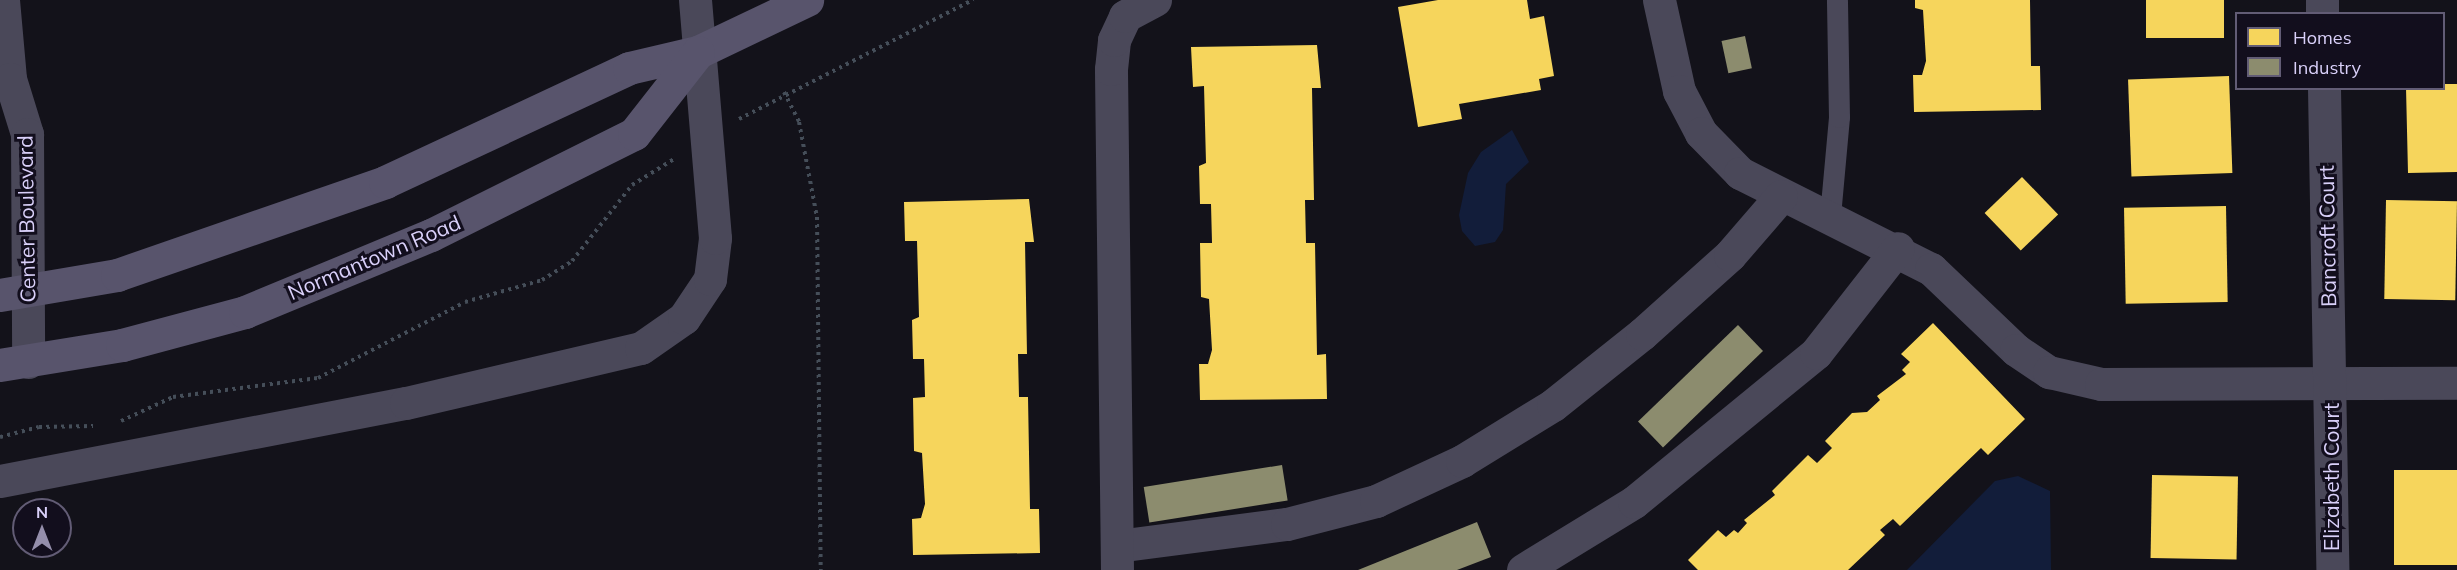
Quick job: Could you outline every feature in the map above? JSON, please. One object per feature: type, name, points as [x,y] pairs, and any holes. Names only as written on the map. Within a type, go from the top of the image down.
[{"type":"street","name":"Center Boulevard","points":[[3,0],[10,79],[27,134],[14,293],[14,364]]},
{"type":"street","points":[[0,481],[406,403],[642,348],[684,318],[710,279],[715,238],[695,0]]},
{"type":"street","name":"Normantown Road","points":[[14,293],[117,275],[385,182],[629,68],[698,52],[807,0]]},
{"type":"street","points":[[1155,0],[1125,16],[1114,40],[1111,69],[1117,558],[1287,524],[1376,501],[1462,461],[1553,405],[1642,334],[1730,255],[1781,196]]},
{"type":"street","points":[[1659,0],[1679,91],[1701,133],[1740,172],[1781,196],[1898,248],[1931,269],[2016,350],[2049,372],[2101,384],[2457,383]]},
{"type":"street","name":"Normantown Road","points":[[14,364],[122,345],[245,312],[431,235],[634,134],[698,52]]},
{"type":"street","name":"Center Boulevard","points":[[0,109],[10,79]]},
{"type":"street","name":"Bancroft Court","points":[[2324,90],[2331,384]]},
{"type":"street","points":[[1523,570],[1634,502],[1816,353],[1898,248]]},
{"type":"street","name":"Elizabeth Court","points":[[2331,384],[2332,570]]},
{"type":"lane","points":[[1830,216],[1839,117],[1838,0]]},
{"type":"path","points":[[116,423],[174,397],[318,378],[465,302],[542,280],[572,261],[632,185],[784,92],[973,0]]},
{"type":"path","points":[[784,92],[802,132],[817,217],[821,570]]},
{"type":"path","points":[[0,437],[39,428],[105,424]]},
{"type":"water","points":[[1512,130],[1529,162],[1506,184],[1503,230],[1495,242],[1475,246],[1462,231],[1459,215],[1468,173],[1481,152]]},
{"type":"water","points":[[2018,476],[2050,491],[2051,570],[1907,570],[1995,481]]},
{"type":"building: Homes","points":[[1438,0],[1527,0],[1530,19],[1544,16],[1554,76],[1539,79],[1541,90],[1459,104],[1462,119],[1418,127],[1398,7]]},
{"type":"building: Homes","points":[[1915,0],[2030,0],[2031,66],[2040,66],[2041,110],[1914,112],[1913,75],[1922,75],[1926,61],[1923,10],[1915,8]]},
{"type":"building: Homes","points":[[2146,0],[2224,0],[2224,38],[2146,38]]},
{"type":"building: Homes","points":[[1317,45],[1321,88],[1312,88],[1314,200],[1305,200],[1306,243],[1315,243],[1317,355],[1326,354],[1327,399],[1200,400],[1199,364],[1208,364],[1212,350],[1209,299],[1201,297],[1200,243],[1212,243],[1211,204],[1200,204],[1199,166],[1206,163],[1204,86],[1193,87],[1191,47]]},
{"type":"building: Homes","points":[[2229,76],[2232,173],[2131,176],[2128,80]]},
{"type":"building: Homes","points":[[2445,84],[2457,84],[2457,172],[2408,173],[2406,90],[2445,90]]},
{"type":"building: Homes","points":[[2022,177],[2058,214],[2021,251],[1985,213]]},
{"type":"building: Homes","points":[[1029,199],[1034,242],[1025,242],[1027,354],[1018,354],[1019,397],[1028,397],[1030,509],[1039,509],[1040,553],[913,555],[912,519],[921,518],[925,504],[922,453],[914,451],[913,398],[925,397],[924,359],[913,359],[912,320],[919,317],[917,241],[905,241],[904,202]]},
{"type":"building: Homes","points":[[2386,200],[2457,201],[2455,300],[2384,299]]},
{"type":"building: Homes","points":[[2226,206],[2228,302],[2126,304],[2124,208]]},
{"type":"building: Homes","points":[[1933,323],[2025,419],[1988,455],[1981,448],[1900,526],[1893,519],[1880,530],[1885,535],[1848,570],[1698,570],[1688,560],[1718,530],[1726,537],[1734,530],[1738,533],[1747,523],[1744,520],[1775,495],[1772,491],[1808,455],[1817,463],[1832,448],[1825,441],[1852,413],[1867,412],[1880,400],[1877,396],[1906,374],[1902,370],[1910,362],[1901,354]]},
{"type":"building: Homes","points":[[2394,470],[2457,470],[2457,565],[2394,565]]},
{"type":"building: Homes","points":[[2152,475],[2238,477],[2237,559],[2151,558]]},
{"type":"building: Industry","points":[[1745,36],[1752,68],[1728,73],[1722,41]]},
{"type":"building: Industry","points":[[1738,325],[1763,351],[1663,447],[1638,422]]},
{"type":"building: Industry","points":[[1282,465],[1288,501],[1149,522],[1144,487]]},
{"type":"building: Industry","points":[[1477,522],[1491,557],[1457,570],[1358,570]]}]
